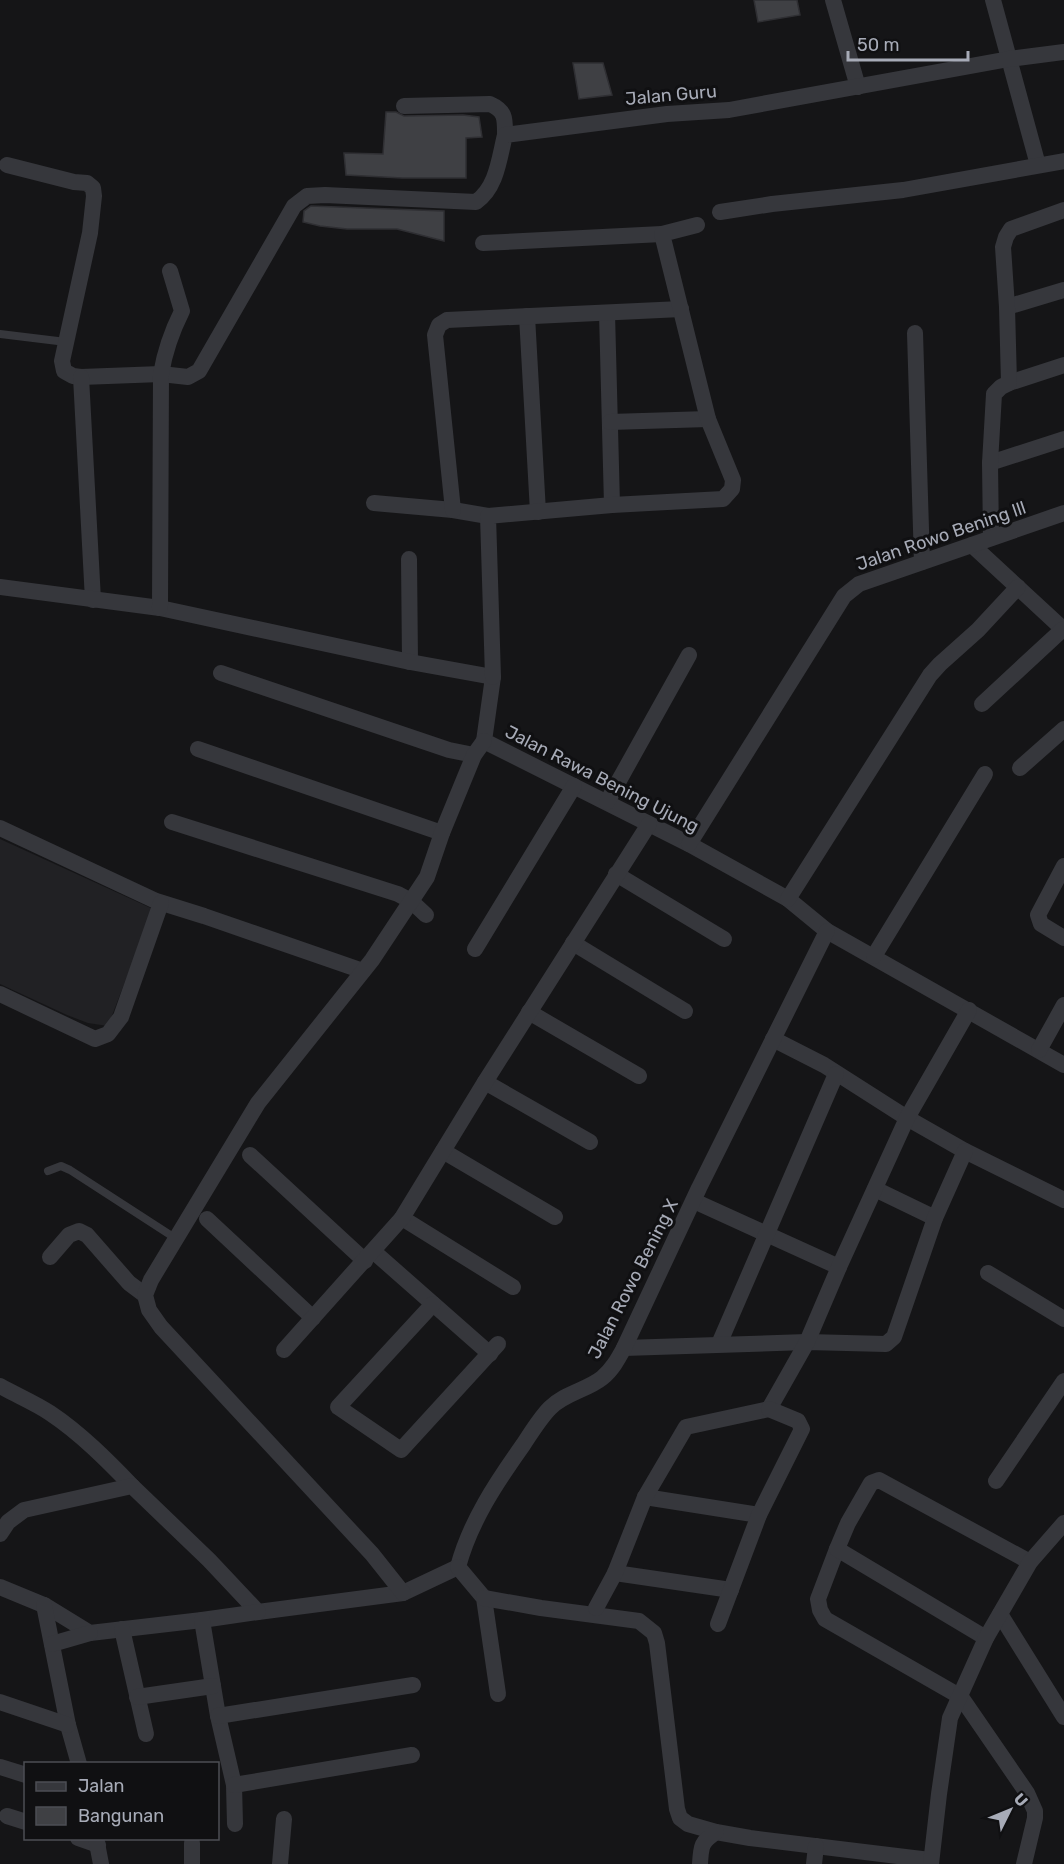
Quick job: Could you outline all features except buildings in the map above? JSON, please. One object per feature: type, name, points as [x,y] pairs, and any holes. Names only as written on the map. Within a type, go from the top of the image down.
[{"type":"street","points":[[833,0],[858,87]]},
{"type":"street","points":[[993,0],[1038,165]]},
{"type":"street","name":"Jalan Guru","points":[[505,135],[667,114],[729,110],[1009,59],[1064,52]]},
{"type":"street","points":[[7,165],[74,182],[87,183],[93,189],[90,233],[62,361],[64,371],[81,377],[161,374],[188,377],[199,371],[294,206],[307,196],[476,202],[485,196],[492,186],[505,135],[505,118],[497,107],[490,104],[404,106]]},
{"type":"street","points":[[720,212],[903,190],[1064,161]]},
{"type":"street","points":[[1009,382],[1003,246],[1011,230],[1064,210]]},
{"type":"street","points":[[483,243],[662,234],[696,225]]},
{"type":"street","points":[[374,503],[453,510],[488,516],[612,505],[723,499],[732,489],[734,480],[708,418],[662,234]]},
{"type":"street","points":[[160,608],[161,374],[164,354],[182,311],[170,271]]},
{"type":"street","points":[[1007,307],[1064,290]]},
{"type":"street","points":[[453,510],[435,335],[439,325],[447,320],[681,309]]},
{"type":"street","points":[[607,313],[612,505]]},
{"type":"street","points":[[526,316],[538,512]]},
{"type":"street","points":[[915,333],[922,562]]},
{"type":"street","points":[[991,538],[990,463],[994,394],[1009,382],[1064,365]]},
{"type":"street","points":[[81,377],[93,600]]},
{"type":"street","points":[[610,422],[708,418]]},
{"type":"street","points":[[990,463],[1064,439]]},
{"type":"street","name":"Jalan Rowo Bening lll","points":[[689,844],[844,596],[858,584],[1064,513]]},
{"type":"street","name":"Jalan Rawa Bening Ujung","points":[[488,516],[493,677],[479,748],[574,786],[689,844],[788,899],[827,931],[1064,1065]]},
{"type":"street","points":[[972,545],[1063,629],[982,704]]},
{"type":"street","points":[[409,559],[410,662]]},
{"type":"street","points":[[0,587],[160,608],[410,662],[493,677]]},
{"type":"street","points":[[788,899],[930,675],[978,630],[1018,587]]},
{"type":"street","points":[[607,802],[689,655]]},
{"type":"street","points":[[221,673],[449,750],[479,748],[442,833],[427,877],[372,960],[258,1103],[175,1238],[145,1295],[149,1310],[161,1327],[372,1554],[403,1593]]},
{"type":"street","points":[[1020,768],[1064,729]]},
{"type":"street","points":[[198,749],[442,833]]},
{"type":"street","points":[[874,956],[985,774]]},
{"type":"street","points":[[475,949],[574,786]]},
{"type":"street","points":[[172,822],[398,894],[411,901],[426,915]]},
{"type":"street","points":[[284,1350],[402,1218],[485,1082],[649,824]]},
{"type":"street","points":[[0,828],[161,903],[363,971]]},
{"type":"street","points":[[1064,866],[1038,915],[1041,924],[1064,938]]},
{"type":"street","points":[[616,874],[724,939]]},
{"type":"street","points":[[0,994],[95,1039],[102,1038],[113,1029],[120,1017],[161,903]]},
{"type":"street","name":"Jalan Rowo Bening X","points":[[458,1567],[477,1518],[501,1476],[538,1423],[561,1399],[601,1379],[612,1369],[827,931]]},
{"type":"street","points":[[573,943],[686,1011]]},
{"type":"street","points":[[1039,1050],[1064,1005]]},
{"type":"street","points":[[769,1409],[807,1342],[907,1118],[969,1010]]},
{"type":"street","points":[[529,1012],[639,1076]]},
{"type":"street","points":[[773,1039],[824,1065],[907,1118],[965,1151],[1064,1200]]},
{"type":"street","points":[[719,1344],[836,1074]]},
{"type":"street","points":[[485,1082],[590,1142]]},
{"type":"street","points":[[443,1151],[555,1217]]},
{"type":"street","points":[[624,1348],[807,1342],[886,1344],[894,1337],[935,1218],[965,1151]]},
{"type":"street","points":[[250,1155],[369,1256],[494,1349],[401,1450],[338,1407],[433,1304]]},
{"type":"street","points":[[875,1189],[935,1218]]},
{"type":"street","points":[[694,1201],[839,1267]]},
{"type":"street","points":[[402,1218],[513,1287]]},
{"type":"street","points":[[207,1219],[313,1318]]},
{"type":"street","points":[[50,1257],[69,1235],[78,1231],[87,1235],[129,1283],[145,1295]]},
{"type":"street","points":[[988,1273],[1064,1320]]},
{"type":"street","points":[[996,1481],[1064,1382]]},
{"type":"street","points":[[0,1386],[55,1417],[91,1446],[209,1560],[258,1612]]},
{"type":"street","points":[[596,1608],[615,1574],[645,1497],[686,1428],[769,1409],[798,1421],[802,1429],[759,1515],[718,1624]]},
{"type":"street","points":[[1024,1864],[1035,1811],[1027,1793],[961,1696],[825,1619],[818,1599],[848,1523],[871,1483],[879,1480],[1030,1562]]},
{"type":"street","points":[[0,1534],[9,1522],[24,1510],[132,1486]]},
{"type":"street","points":[[645,1497],[759,1515]]},
{"type":"street","points":[[484,1598],[541,1608],[639,1620],[654,1633],[677,1809],[680,1818],[688,1824],[750,1838],[931,1862],[950,1718],[987,1638],[1030,1562],[1064,1523]]},
{"type":"street","points":[[837,1549],[987,1638]]},
{"type":"street","points":[[52,1644],[90,1633],[403,1593],[458,1567],[484,1598],[498,1694]]},
{"type":"street","points":[[615,1574],[731,1590]]},
{"type":"street","points":[[0,1587],[44,1605],[90,1633]]},
{"type":"street","points":[[44,1605],[68,1725],[78,1762]]},
{"type":"street","points":[[1000,1614],[1064,1717]]},
{"type":"street","points":[[202,1620],[218,1716],[234,1785],[235,1824]]},
{"type":"street","points":[[122,1629],[146,1734]]},
{"type":"street","points":[[218,1716],[413,1685]]},
{"type":"street","points":[[137,1697],[213,1686]]},
{"type":"street","points":[[0,1702],[68,1725]]},
{"type":"street","points":[[234,1785],[412,1755]]},
{"type":"street","points":[[0,1767],[24,1774]]},
{"type":"street","points":[[8,1816],[24,1821]]},
{"type":"street","points":[[280,1864],[284,1818]]},
{"type":"street","points":[[700,1864],[701,1849],[705,1840],[716,1832]]},
{"type":"street","points":[[97,1842],[101,1864]]},
{"type":"street","points":[[192,1843],[192,1864]]},
{"type":"street","points":[[814,1864],[816,1846]]},
{"type":"lane","points":[[0,334],[66,342]]},
{"type":"lane","points":[[48,1171],[61,1166],[70,1170],[175,1238]]},
{"type":"shaded area","points":[[0,839],[153,909],[108,1026],[88,1023],[67,1015],[0,984]]}]
